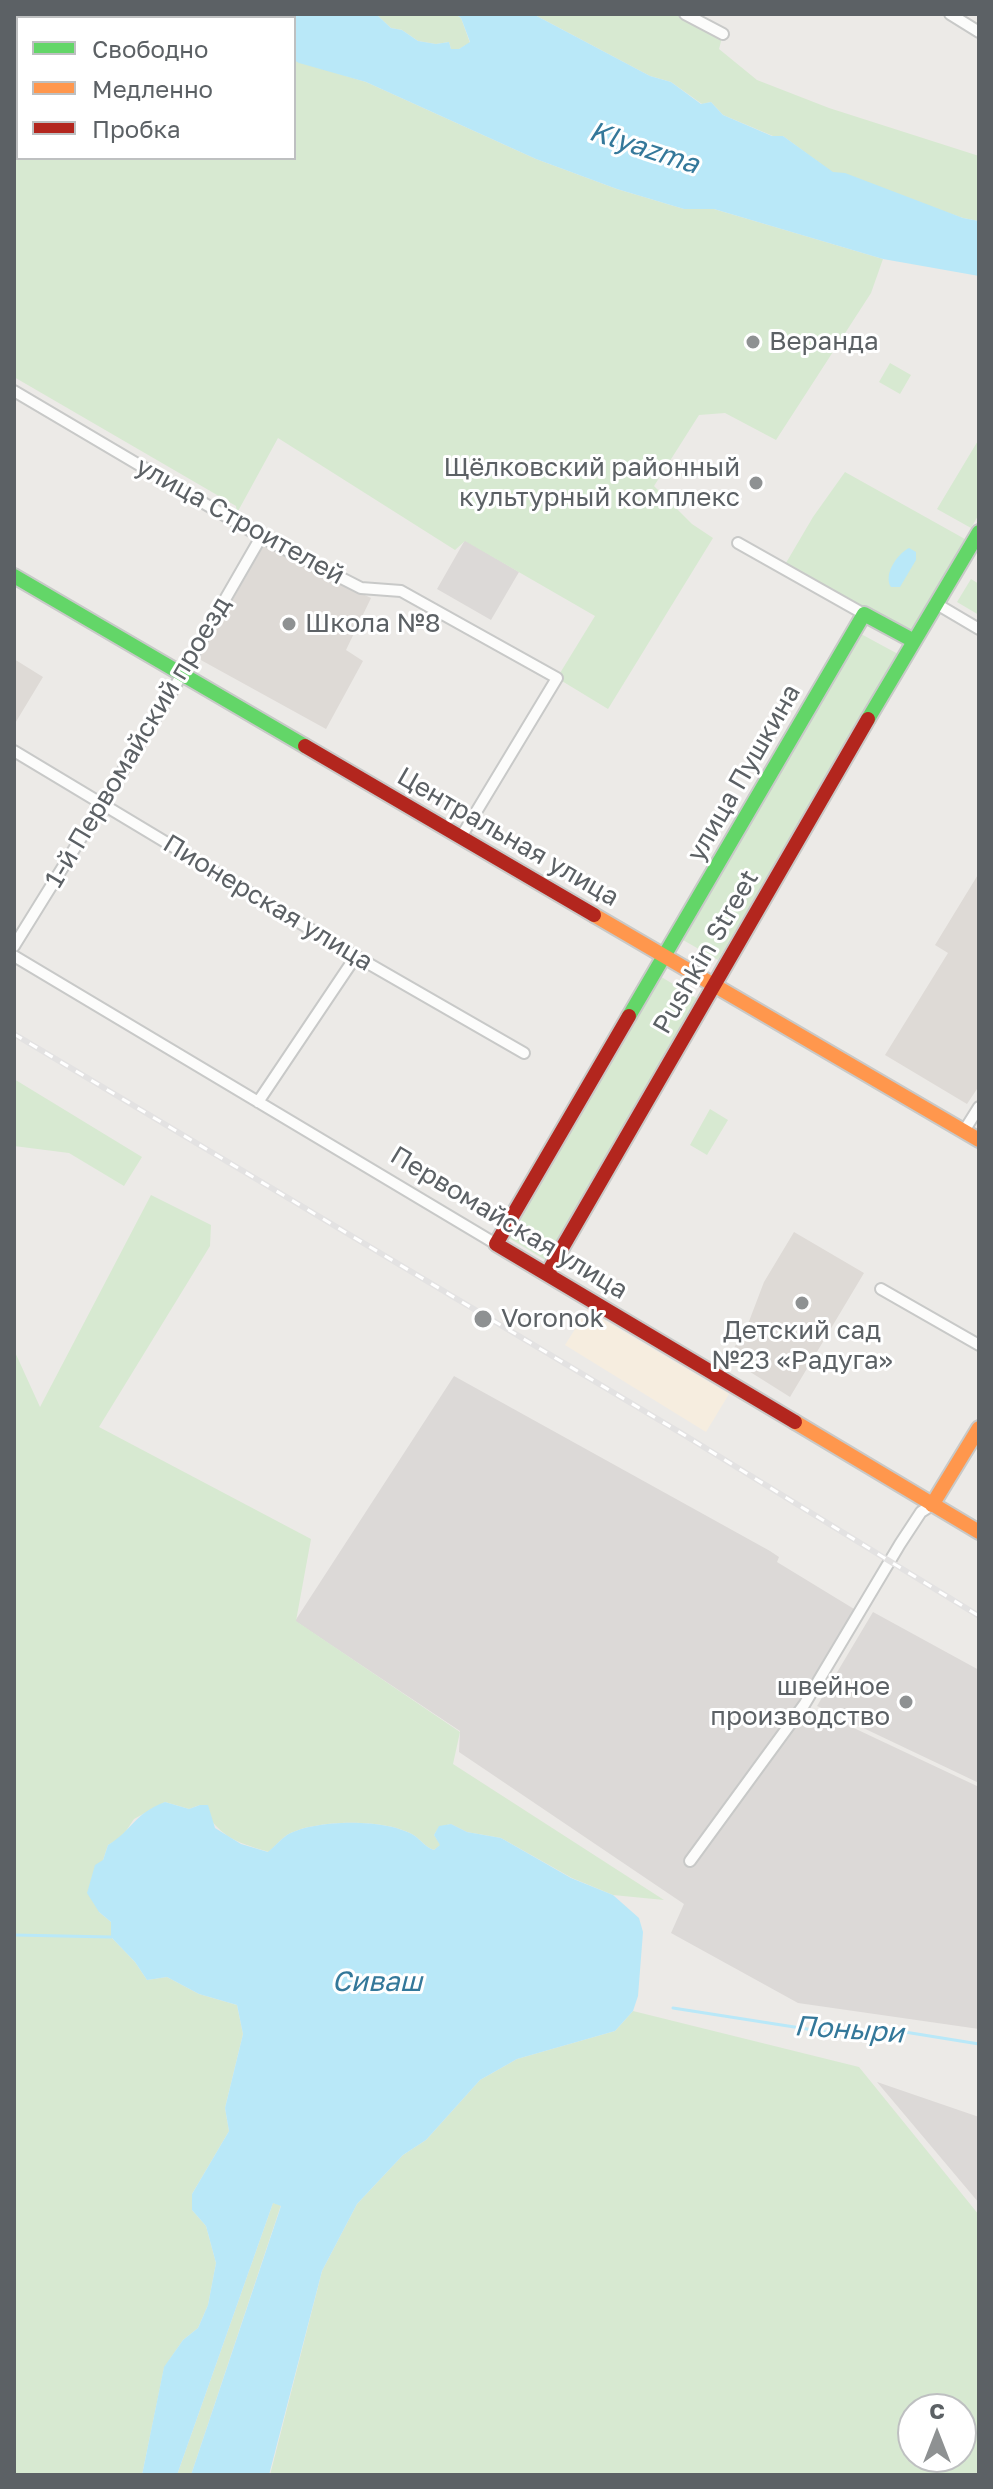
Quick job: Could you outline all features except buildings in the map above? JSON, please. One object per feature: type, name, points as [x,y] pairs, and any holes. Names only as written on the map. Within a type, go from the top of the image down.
[{"type":"street","points":[[685,14],[723,34]]},
{"type":"street","points":[[950,14],[979,32]]},
{"type":"street","name":"улица Строителей","points":[[14,391],[261,537],[361,588],[401,591],[557,678],[461,837]]},
{"type":"street","name":"1-й Первомайский проезд","points":[[14,946],[181,675],[261,537]]},
{"type":"street","points":[[738,543],[914,641],[975,537]]},
{"type":"street","name":"Центральная улица","points":[[14,576],[979,1140]]},
{"type":"street","points":[[935,603],[979,629]]},
{"type":"street","name":"улица Пушкина","points":[[665,956],[864,614]]},
{"type":"street","name":"Pushkin Street","points":[[547,1274],[914,641]]},
{"type":"street","name":"Пионерская улица","points":[[14,751],[524,1053]]},
{"type":"street","name":"Первомайская улица","points":[[14,956],[979,1532]]},
{"type":"street","points":[[258,1102],[356,956]]},
{"type":"street","name":"Pushkin Street","points":[[496,1244],[665,956]]},
{"type":"street","points":[[964,1131],[979,1107]]},
{"type":"street","points":[[881,1289],[979,1345]]},
{"type":"street","points":[[690,1861],[804,1705],[900,1544],[921,1512],[932,1505],[979,1428]]},
{"type":"shaded area","points":[[465,540],[519,572],[491,620],[437,589]]},
{"type":"shaded area","name":"Школа №8","points":[[263,546],[371,598],[346,650],[363,661],[326,729],[199,659]]},
{"type":"shaded area","points":[[14,659],[43,677],[14,725]]},
{"type":"shaded area","points":[[979,873],[979,1086],[967,1104],[885,1055],[948,953],[935,945]]},
{"type":"shaded area","name":"Детский сад №23 «Радуга»","points":[[794,1232],[864,1273],[790,1397],[728,1358],[748,1324],[764,1282]]},
{"type":"shaded area","points":[[587,1310],[729,1394],[706,1432],[565,1345]]},
{"type":"shaded area","points":[[454,1376],[770,1551],[779,1557],[777,1562],[859,1612],[805,1705],[979,1787],[979,2029],[798,2003],[671,1933],[684,1904],[459,1752],[460,1731],[295,1621]]},
{"type":"shaded area","points":[[873,1612],[979,1670],[979,1783],[817,1706]]},
{"type":"shaded area","points":[[877,2082],[979,2117],[979,2203]]},
{"type":"green space","points":[[14,14],[221,16],[16,16],[16,160],[296,160],[296,61],[366,82],[536,159],[617,189],[684,209],[714,209],[883,259],[871,293],[776,440],[725,413],[699,415],[654,486],[692,524],[713,538],[608,709],[557,678],[595,616],[465,541],[455,550],[278,438],[237,513],[236,506],[14,377]]},
{"type":"green space","points":[[376,14],[455,14],[461,18],[470,43],[459,49],[451,49],[449,42],[436,44],[418,41],[402,30],[391,28]]},
{"type":"green space","points":[[533,14],[685,14],[723,34],[719,49],[757,80],[829,108],[979,156],[979,221],[833,173],[783,136],[773,136],[723,115],[711,102],[702,104],[671,82],[650,76]]},
{"type":"green space","points":[[890,363],[911,375],[900,394],[879,382]]},
{"type":"green space","points":[[979,439],[979,514],[971,528],[937,509]]},
{"type":"green space","points":[[845,472],[972,543],[914,641],[783,568],[813,517]]},
{"type":"green space","points":[[971,579],[979,584],[979,615],[957,602]]},
{"type":"green space","points":[[861,634],[898,654],[718,960],[683,940]]},
{"type":"green space","points":[[658,975],[698,999],[547,1261],[504,1235]]},
{"type":"green space","points":[[14,1079],[142,1157],[124,1186],[69,1153],[14,1146]]},
{"type":"green space","points":[[710,1109],[728,1120],[707,1155],[690,1145]]},
{"type":"green space","points":[[151,1195],[211,1225],[210,1246],[99,1427],[311,1539],[296,1621],[460,1732],[453,1764],[664,1900],[613,1895],[572,1878],[501,1838],[467,1832],[451,1824],[439,1827],[434,1835],[441,1845],[434,1850],[403,1830],[351,1823],[299,1830],[285,1837],[269,1852],[228,1836],[200,1805],[189,1809],[165,1802],[134,1819],[122,1837],[108,1845],[103,1860],[99,1912],[111,1922],[111,1937],[147,1980],[167,1977],[199,1994],[237,2005],[243,2034],[225,2108],[229,2131],[192,2194],[192,2210],[206,2226],[216,2263],[208,2305],[198,2328],[183,2340],[164,2368],[142,2475],[14,2475],[14,1350],[40,1407]]},
{"type":"green space","points":[[633,2011],[859,2067],[979,2215],[979,2475],[270,2475],[322,2271],[357,2204],[403,2155],[426,2140],[480,2080],[517,2059],[615,2031]]},
{"type":"green space","points":[[273,2203],[281,2205],[191,2475],[177,2475]]},
{"type":"water","name":"Klyazma","points":[[218,14],[376,14],[391,28],[402,30],[418,41],[436,44],[449,42],[451,49],[459,49],[470,42],[461,18],[455,14],[533,14],[650,76],[671,82],[701,104],[711,102],[723,115],[772,136],[783,136],[833,172],[845,173],[963,218],[979,221],[979,276],[883,259],[714,209],[684,209],[617,189],[536,159],[366,82],[299,63],[296,61],[296,16]]},
{"type":"water","points":[[909,548],[916,552],[916,560],[900,587],[891,587],[889,577],[892,565]]},
{"type":"water","name":"Сиваш","points":[[165,1802],[189,1809],[208,1805],[215,1828],[241,1844],[268,1852],[287,1835],[299,1830],[351,1823],[403,1830],[434,1850],[440,1845],[434,1835],[439,1826],[451,1824],[467,1832],[501,1838],[571,1878],[613,1895],[639,1918],[643,1932],[638,1996],[633,2011],[615,2031],[517,2059],[480,2080],[426,2140],[403,2155],[357,2204],[322,2271],[269,2475],[191,2475],[281,2206],[273,2203],[177,2475],[142,2475],[164,2367],[183,2340],[198,2328],[208,2305],[216,2263],[206,2226],[192,2210],[192,2194],[229,2131],[225,2108],[243,2034],[237,2005],[199,1994],[167,1977],[147,1980],[111,1937],[111,1922],[99,1912],[87,1893],[95,1865],[103,1860],[108,1845],[139,1817]]},
{"type":"waterway","points":[[14,1935],[111,1937]]},
{"type":"waterway","name":"Поныри","points":[[673,2008],[839,2034],[880,2028],[979,2044]]},
{"type":"railway","points":[[14,1034],[681,1433],[979,1616]]},
{"type":"traffic: fast","points":[[868,719],[979,532]]},
{"type":"traffic: fast","points":[[14,576],[305,746]]},
{"type":"traffic: fast","points":[[629,1016],[864,614],[914,641]]},
{"type":"traffic: slow","points":[[594,915],[979,1140]]},
{"type":"traffic: slow","points":[[795,1422],[979,1532]]},
{"type":"traffic: slow","points":[[932,1505],[979,1428]]},
{"type":"traffic: jam","points":[[547,1274],[868,719]]},
{"type":"traffic: jam","points":[[305,746],[594,915]]},
{"type":"traffic: jam","points":[[629,1016],[496,1244],[795,1422]]},
{"type":"place","name":"Веранда","points":[[753,342]]},
{"type":"place","name":"Щёлковский районный культурный комплекс","points":[[756,483]]},
{"type":"place","name":"Школа №8","points":[[289,624]]},
{"type":"place","name":"Детский сад №23 «Радуга»","points":[[802,1303]]},
{"type":"place","name":"Voronok","points":[[483,1319]]},
{"type":"place","name":"швейное производство","points":[[906,1702]]}]
